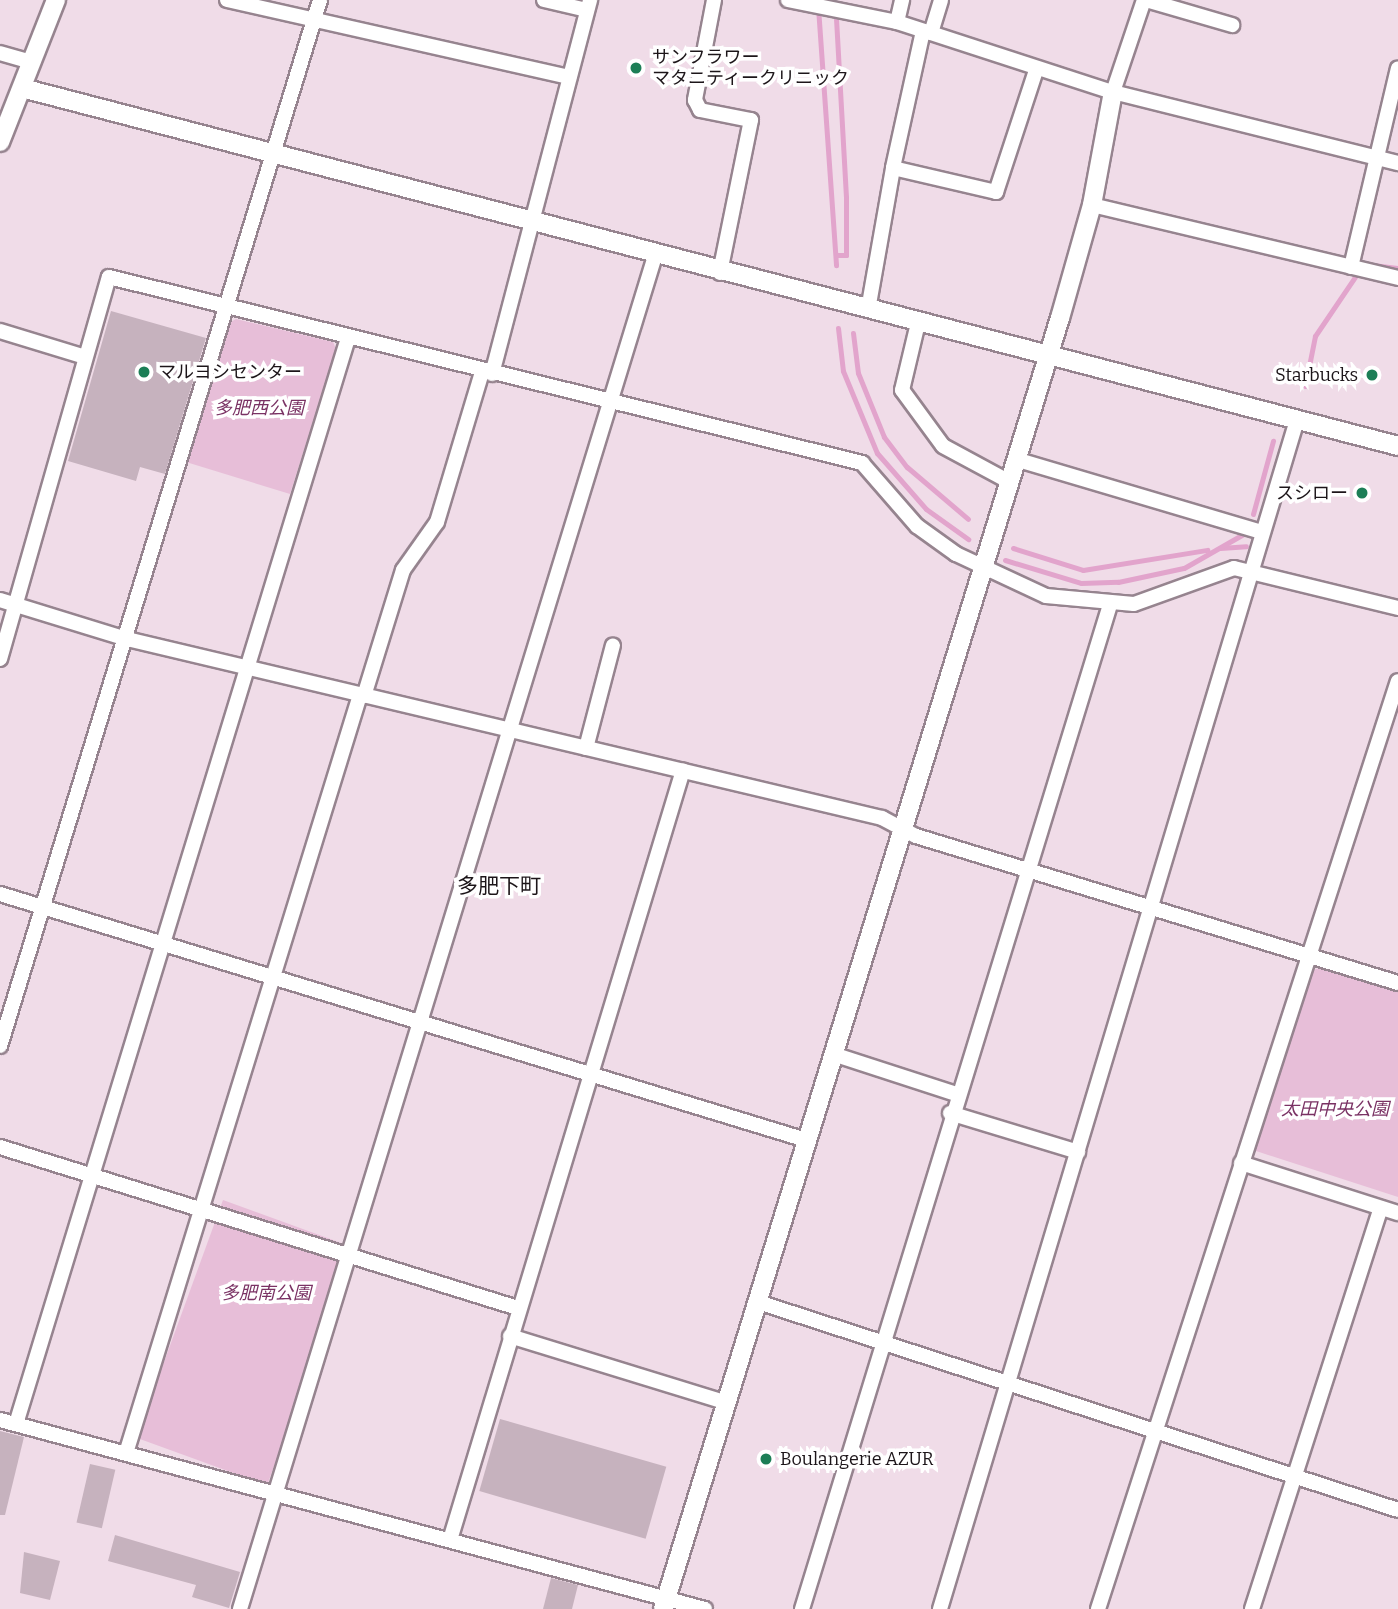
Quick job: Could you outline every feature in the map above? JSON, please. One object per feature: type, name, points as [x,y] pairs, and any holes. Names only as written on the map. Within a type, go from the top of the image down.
[{"type":"street","points":[[0,142],[56,0]]},
{"type":"street","points":[[227,0],[569,77]]},
{"type":"street","points":[[0,1046],[127,639],[225,307],[320,0]]},
{"type":"street","points":[[127,1450],[273,975],[403,570],[437,522],[534,225],[588,5],[544,0]]},
{"type":"street","points":[[713,0],[695,100],[700,110],[751,120],[720,273]]},
{"type":"street","points":[[788,0],[897,22],[1036,70],[1113,92],[1398,163]]},
{"type":"street","points":[[897,22],[902,0]]},
{"type":"street","points":[[868,310],[893,168],[927,32],[941,0]]},
{"type":"street","points":[[665,1604],[981,567],[1048,356],[1092,205],[1113,92],[1145,0],[1232,25]]},
{"type":"street","points":[[0,53],[32,62]]},
{"type":"street","points":[[1351,267],[1377,158],[1394,105],[1398,68]]},
{"type":"street","points":[[893,168],[996,192],[1036,70]]},
{"type":"street","points":[[22,88],[273,158],[1398,446]]},
{"type":"street","points":[[1092,205],[1398,278]]},
{"type":"street","points":[[240,1609],[655,256]]},
{"type":"street","points":[[0,659],[109,277],[487,373],[610,399],[862,463],[917,526],[981,567],[1046,596],[1110,605],[1159,597],[1217,569],[1252,569],[1398,608]]},
{"type":"street","points":[[918,323],[902,390],[943,446],[1008,481]]},
{"type":"street","points":[[0,331],[85,357]]},
{"type":"street","points":[[16,1424],[348,338]]},
{"type":"street","points":[[940,1609],[1010,1383],[1149,906],[1297,421]]},
{"type":"street","points":[[1015,460],[1262,532]]},
{"type":"street","points":[[0,600],[127,639],[683,770],[901,828],[1024,869],[1398,983]]},
{"type":"street","points":[[802,1609],[1024,869],[1110,605]]},
{"type":"street","points":[[586,748],[613,645]]},
{"type":"street","points":[[1097,1609],[1157,1431],[1307,954],[1398,681]]},
{"type":"street","points":[[450,1540],[589,1073],[683,770]]},
{"type":"street","points":[[0,894],[273,975],[806,1140]]},
{"type":"street","points":[[833,1054],[956,1094]]},
{"type":"street","points":[[950,1112],[1078,1152]]},
{"type":"street","points":[[0,1147],[518,1308]]},
{"type":"street","points":[[1241,1163],[1398,1213]]},
{"type":"street","points":[[1252,1609],[1381,1208]]},
{"type":"street","points":[[758,1302],[1398,1510]]},
{"type":"street","points":[[510,1336],[728,1403]]},
{"type":"street","points":[[0,1420],[127,1450],[275,1490],[665,1604],[705,1609]]},
{"type":"green space","name":"多肥西公園","points":[[236,319],[333,342],[336,349],[290,494],[186,462],[227,324]]},
{"type":"green space","name":"太田中央公園","points":[[1323,967],[1398,992],[1398,1197],[1253,1150],[1313,970]]},
{"type":"green space","name":"多肥南公園","points":[[223,1200],[354,1248],[267,1485],[136,1438]]},
{"type":"building","points":[[111,311],[206,338],[165,474],[140,467],[136,481],[68,461]]},
{"type":"building","points":[[500,1419],[666,1467],[646,1539],[479,1491]]},
{"type":"building","points":[[0,1431],[24,1437],[5,1515],[0,1515]]},
{"type":"building","points":[[90,1464],[115,1470],[102,1528],[77,1522]]},
{"type":"building","points":[[115,1535],[240,1572],[229,1608],[192,1597],[196,1585],[108,1561]]},
{"type":"building","points":[[24,1552],[60,1561],[50,1600],[20,1593]]},
{"type":"building","points":[[551,1578],[578,1585],[572,1609],[543,1609]]},
{"type":"waterway","points":[[818,7],[836,265]]},
{"type":"waterway","points":[[836,19],[846,197],[846,255],[836,255]]},
{"type":"waterway","points":[[1364,264],[1398,268]]},
{"type":"waterway","points":[[1305,386],[1315,336],[1355,277]]},
{"type":"waterway","points":[[838,328],[843,371],[877,453],[926,509],[968,539]]},
{"type":"waterway","points":[[853,333],[858,373],[884,437],[907,467],[968,519]]},
{"type":"waterway","points":[[1253,514],[1273,441]]},
{"type":"waterway","points":[[1005,560],[1081,583],[1118,582],[1184,568],[1245,533]]},
{"type":"waterway","points":[[1220,548],[1246,546]]},
{"type":"waterway","points":[[1013,548],[1083,570],[1207,550]]},
{"type":"place","name":"サンフラワー マタニティークリニック","points":[[636,68]]},
{"type":"place","name":"マルヨシセンター","points":[[144,372]]},
{"type":"place","name":"Starbucks","points":[[1372,375]]},
{"type":"place","name":"スシロー","points":[[1362,493]]},
{"type":"place","name":"Boulangerie AZUR","points":[[766,1459]]},
{"type":"district","name":"多肥下町","points":[[499,886]]}]
